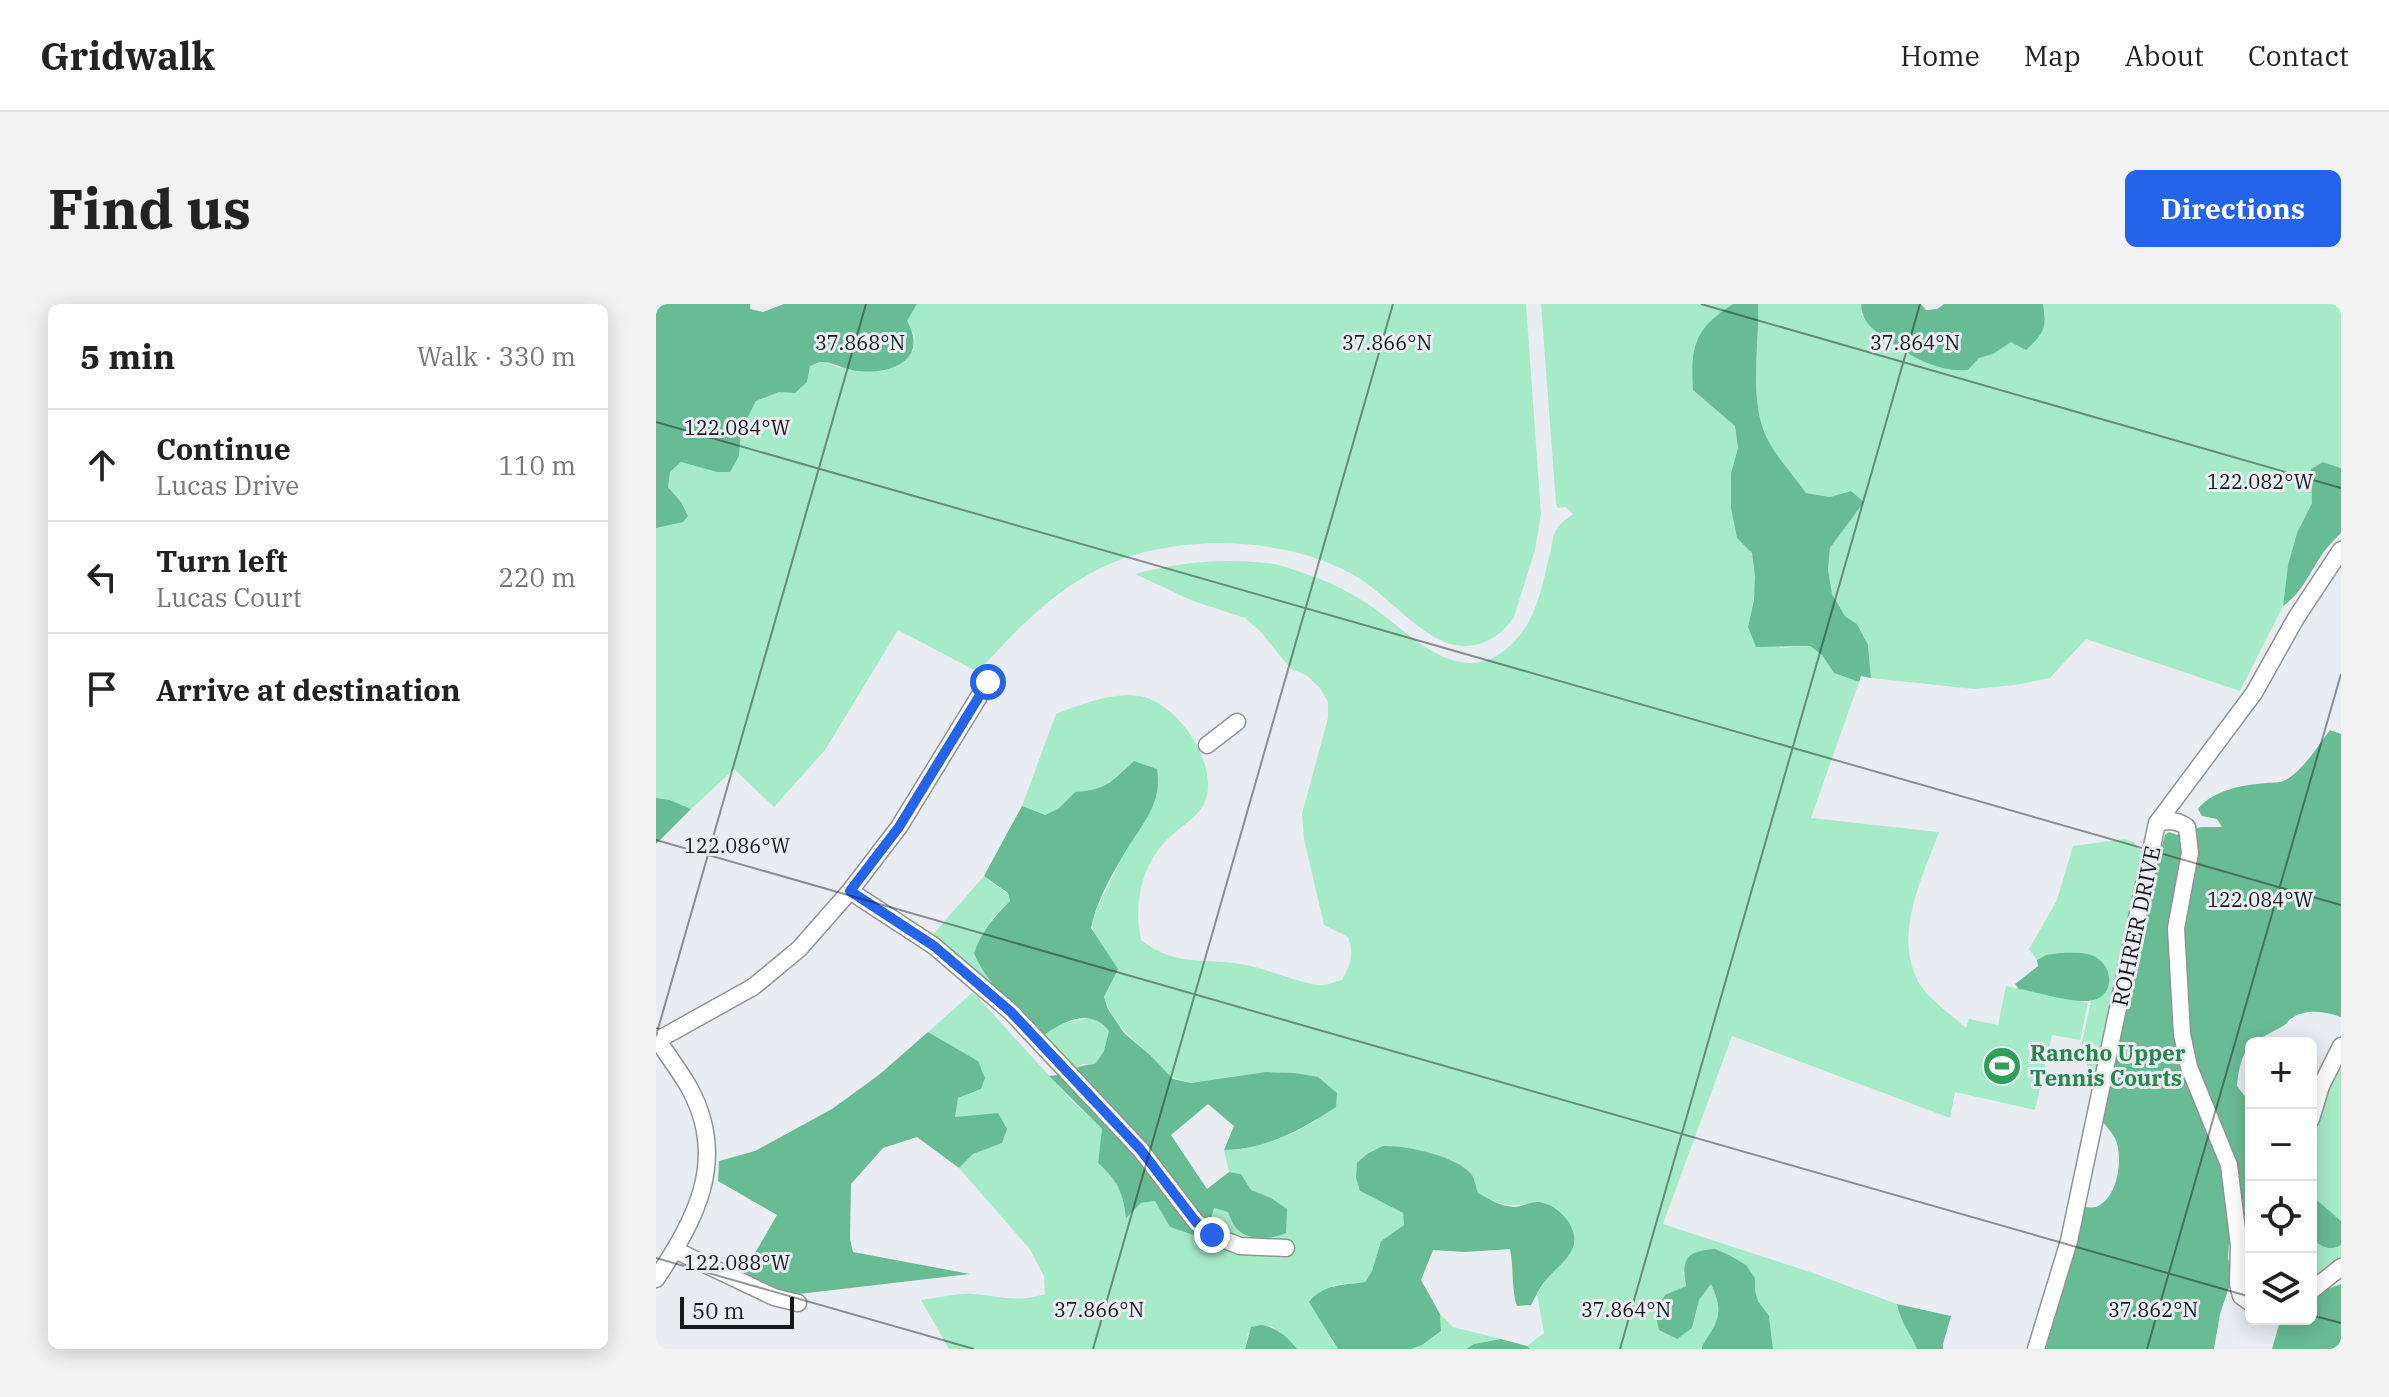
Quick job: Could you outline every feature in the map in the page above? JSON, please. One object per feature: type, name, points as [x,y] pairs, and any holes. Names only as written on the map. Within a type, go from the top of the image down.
[{"type":"street","name":"ROHRER DRIVE","points":[[2036,1349],[2069,1241],[2157,823],[2254,693],[2296,618],[2341,550]]},
{"type":"street","points":[[656,1279],[675,1250],[701,1198],[709,1153],[700,1113],[690,1090],[657,1040],[753,987],[799,949],[850,891],[899,827],[988,682]]},
{"type":"street","points":[[1207,745],[1237,722]]},
{"type":"street","points":[[2157,823],[2180,822],[2187,827],[2190,839],[2176,928],[2182,1034],[2189,1067],[2229,1165],[2239,1246],[2238,1284],[2241,1296],[2245,1299]]},
{"type":"street","points":[[850,891],[934,946],[1011,1012],[1140,1149],[1196,1222],[1212,1235],[1240,1246],[1286,1248]]},
{"type":"street","points":[[2314,1109],[2321,1086],[2341,1046]]},
{"type":"street","points":[[675,1250],[774,1297],[798,1303]]},
{"type":"street","points":[[2317,1286],[2341,1267]]},
{"type":"green space","points":[[656,304],[750,304],[750,309],[763,312],[784,304],[917,304],[907,321],[913,334],[913,345],[904,362],[871,372],[818,362],[810,366],[807,382],[795,393],[779,392],[756,401],[741,431],[739,456],[730,472],[717,472],[681,462],[670,472],[668,487],[688,516],[683,522],[656,528]]},
{"type":"green space","points":[[917,304],[1526,304],[1541,514],[1535,550],[1514,617],[1491,639],[1461,646],[1428,633],[1352,574],[1292,551],[1223,543],[1154,550],[1093,572],[1061,592],[1017,630],[978,672],[898,630],[825,750],[774,807],[734,769],[691,809],[656,798],[656,528],[681,502],[668,487],[670,472],[681,462],[717,472],[739,456],[741,431],[756,401],[779,392],[795,392],[810,366],[823,361],[839,368],[913,351],[915,335],[906,321]]},
{"type":"green space","points":[[1541,304],[1733,304],[1710,321],[1698,340],[1694,350],[1693,390],[1735,426],[1738,448],[1731,473],[1737,538],[1750,551],[1755,568],[1755,589],[1748,627],[1781,648],[1810,646],[1822,655],[1834,673],[1859,682],[1811,818],[1939,832],[1912,909],[1909,948],[1912,968],[1921,986],[1966,1028],[1969,1019],[1998,1025],[2006,986],[2088,1003],[2080,1040],[2052,1035],[2035,1110],[1955,1092],[1950,1118],[1732,1036],[1663,1224],[1897,1304],[1917,1349],[1773,1349],[1769,1317],[1758,1301],[1755,1278],[1746,1265],[1731,1256],[1683,1272],[1686,1286],[1665,1295],[1692,1328],[1699,1300],[1711,1283],[1718,1316],[1702,1349],[1530,1349],[1527,1346],[1544,1333],[1537,1294],[1568,1256],[1574,1244],[1571,1228],[1563,1216],[1535,1202],[1506,1205],[1478,1193],[1464,1168],[1424,1153],[1360,1191],[1403,1213],[1404,1225],[1381,1241],[1372,1271],[1365,1282],[1333,1285],[1332,1341],[1338,1349],[1297,1349],[1271,1326],[1248,1333],[1245,1349],[949,1349],[921,1300],[967,1294],[1017,1298],[1045,1294],[1044,1276],[1029,1248],[959,1168],[973,1154],[1002,1143],[998,1113],[955,1118],[958,1098],[981,1089],[978,1061],[928,1032],[973,992],[1072,1101],[1102,1129],[1098,1163],[1118,1187],[1126,1217],[1141,1203],[1155,1201],[1171,1227],[1205,1239],[1214,1207],[1228,1212],[1232,1223],[1271,1198],[1251,1190],[1241,1174],[1229,1172],[1224,1150],[1249,1148],[1273,1141],[1317,1120],[1318,1078],[1276,1072],[1207,1082],[1176,1079],[1129,1035],[1107,1006],[1104,997],[1113,971],[1111,961],[1096,938],[1093,917],[1125,851],[1134,761],[1098,790],[1075,792],[1058,809],[1045,816],[1022,806],[1056,714],[1107,697],[1129,695],[1153,700],[1180,721],[1191,736],[1206,768],[1208,784],[1206,799],[1200,810],[1162,845],[1147,869],[1139,897],[1141,940],[1154,949],[1179,958],[1246,965],[1318,985],[1342,980],[1351,959],[1350,943],[1348,937],[1324,925],[1304,839],[1302,814],[1328,718],[1328,702],[1320,688],[1306,675],[1291,669],[1260,631],[1245,618],[1193,601],[1135,574],[1201,562],[1274,564],[1321,579],[1349,593],[1416,640],[1450,659],[1468,663],[1486,660],[1505,650],[1530,619],[1540,594],[1555,532],[1573,514],[1566,507],[1558,508],[1556,504]]},
{"type":"green space","points":[[1733,304],[1758,304],[1758,409],[1762,426],[1777,455],[1806,493],[1830,497],[1851,491],[1864,502],[1830,548],[1828,570],[1832,594],[1845,616],[1857,624],[1868,645],[1871,678],[1861,676],[1859,682],[1834,673],[1822,655],[1810,646],[1756,647],[1748,627],[1755,575],[1752,553],[1737,538],[1731,508],[1731,473],[1738,448],[1735,426],[1693,390],[1694,350],[1698,340],[1710,321]]},
{"type":"green space","points":[[1758,304],[1861,304],[1861,314],[1902,350],[1968,370],[1979,358],[1993,354],[2045,316],[2043,304],[2341,304],[2341,468],[2323,462],[2312,489],[2312,503],[2297,533],[2288,565],[2283,606],[2240,691],[2086,639],[2050,678],[2015,685],[1974,689],[1871,678],[1868,645],[1857,624],[1845,616],[1831,593],[1828,570],[1830,548],[1864,502],[1851,491],[1830,497],[1806,493],[1769,442],[1762,426],[1756,391]]},
{"type":"green space","points":[[1861,304],[1921,304],[1926,310],[1937,309],[1944,304],[2043,304],[2045,319],[2040,335],[2026,350],[2011,342],[1993,354],[1979,358],[1968,370],[1957,370],[1928,363],[1909,354],[1875,331],[1864,317]]},
{"type":"green space","points":[[2323,462],[2341,468],[2341,533],[2323,553],[2301,588],[2283,606],[2288,565],[2297,533],[2312,503],[2311,469]]},
{"type":"green space","points":[[2330,730],[2341,734],[2341,1017],[2304,1013],[2264,1037],[2245,1037],[2245,1053],[2237,1086],[2245,1096],[2245,1227],[2240,1225],[2229,1242],[2229,1287],[2214,1349],[2046,1349],[2083,1207],[2096,1207],[2104,1203],[2117,1177],[2118,1146],[2103,1122],[2146,904],[2165,835],[2169,832],[2177,835],[2201,827],[2222,827],[2217,819],[2202,816],[2198,809],[2212,797],[2229,790],[2286,780],[2306,762]]},
{"type":"green space","points":[[1134,761],[1157,769],[1157,793],[1149,814],[1109,880],[1093,918],[1091,928],[1118,969],[1104,997],[1108,1009],[1124,1033],[1173,1079],[1191,1083],[1266,1072],[1295,1073],[1318,1077],[1337,1093],[1336,1107],[1283,1137],[1254,1146],[1224,1150],[1234,1126],[1208,1104],[1171,1135],[1207,1189],[1229,1172],[1241,1174],[1251,1190],[1287,1209],[1286,1233],[1276,1237],[1247,1235],[1239,1231],[1228,1212],[1214,1208],[1205,1239],[1170,1227],[1155,1201],[1141,1203],[1126,1218],[1118,1188],[1098,1163],[1102,1129],[1049,1076],[1095,1064],[1104,1051],[1109,1031],[1102,1024],[1085,1018],[1068,1021],[1043,1036],[995,987],[974,953],[989,925],[1010,901],[1008,893],[984,876],[1022,806],[1045,815],[1058,809],[1075,792],[1108,784]]},
{"type":"green space","points":[[656,798],[691,809],[656,844]]},
{"type":"green space","points":[[2125,839],[2134,842],[2142,853],[2097,1075],[2089,1071],[2081,1047],[2091,1001],[2096,999],[2092,955],[2057,954],[2037,960],[2029,949],[2057,900],[2073,846]]},
{"type":"green space","points":[[984,876],[1008,894],[1010,901],[991,920],[979,965],[1010,1002],[929,939]]},
{"type":"green space","points":[[2060,953],[2084,953],[2099,959],[2108,973],[2108,988],[2104,995],[2087,1001],[2072,1000],[2019,989],[2015,984],[2038,966],[2037,960]]},
{"type":"green space","points":[[1091,1018],[1103,1023],[1110,1031],[1104,1051],[1095,1064],[1083,1064],[1071,1070],[1043,1036],[1061,1023]]},
{"type":"green space","points":[[928,1032],[978,1061],[985,1078],[981,1089],[958,1098],[955,1117],[998,1113],[1007,1129],[1002,1143],[973,1154],[959,1168],[917,1137],[883,1148],[851,1184],[850,1239],[853,1252],[970,1274],[799,1294],[767,1287],[744,1272],[777,1215],[718,1181],[719,1161],[755,1151],[832,1109],[880,1074]]},
{"type":"green space","points":[[2341,1058],[2341,1221],[2317,1200],[2319,1105]]},
{"type":"green space","points":[[1383,1146],[1404,1147],[1455,1162],[1472,1175],[1478,1193],[1499,1204],[1513,1207],[1544,1203],[1564,1216],[1572,1229],[1574,1244],[1566,1259],[1542,1285],[1531,1305],[1517,1306],[1510,1249],[1465,1252],[1433,1250],[1421,1280],[1440,1314],[1441,1331],[1411,1349],[1338,1349],[1309,1302],[1327,1289],[1365,1282],[1372,1271],[1381,1241],[1404,1225],[1403,1213],[1360,1191],[1356,1178],[1357,1163]]},
{"type":"green space","points":[[2317,1200],[2341,1221],[2341,1245],[2322,1246],[2317,1243]]},
{"type":"green space","points":[[2317,1243],[2329,1248],[2341,1245],[2341,1262],[2317,1280]]},
{"type":"green space","points":[[1715,1249],[1746,1265],[1755,1278],[1758,1301],[1769,1316],[1773,1349],[1702,1349],[1718,1316],[1711,1284],[1699,1300],[1692,1328],[1677,1339],[1659,1330],[1655,1312],[1665,1295],[1686,1286],[1684,1269],[1688,1258],[1698,1252]]},
{"type":"green space","points":[[2341,1284],[2341,1349],[2272,1349],[2279,1325],[2317,1325],[2317,1295]]},
{"type":"green space","points":[[1897,1304],[1951,1316],[1943,1349],[1917,1349]]},
{"type":"green space","points":[[1440,1314],[1453,1327],[1501,1339],[1474,1344],[1466,1349],[1411,1349],[1441,1331]]},
{"type":"green space","points":[[1261,1325],[1281,1333],[1297,1349],[1245,1349],[1251,1327]]},
{"type":"green space","points":[[1501,1339],[1530,1349],[1466,1349],[1474,1344]]},
{"type":"place","name":"Rancho Upper Tennis Courts","points":[[2002,1066]]},
{"type":"route","points":[[988,682],[899,827],[850,891],[934,946],[1011,1012],[1140,1149],[1196,1222],[1212,1235]]}]
